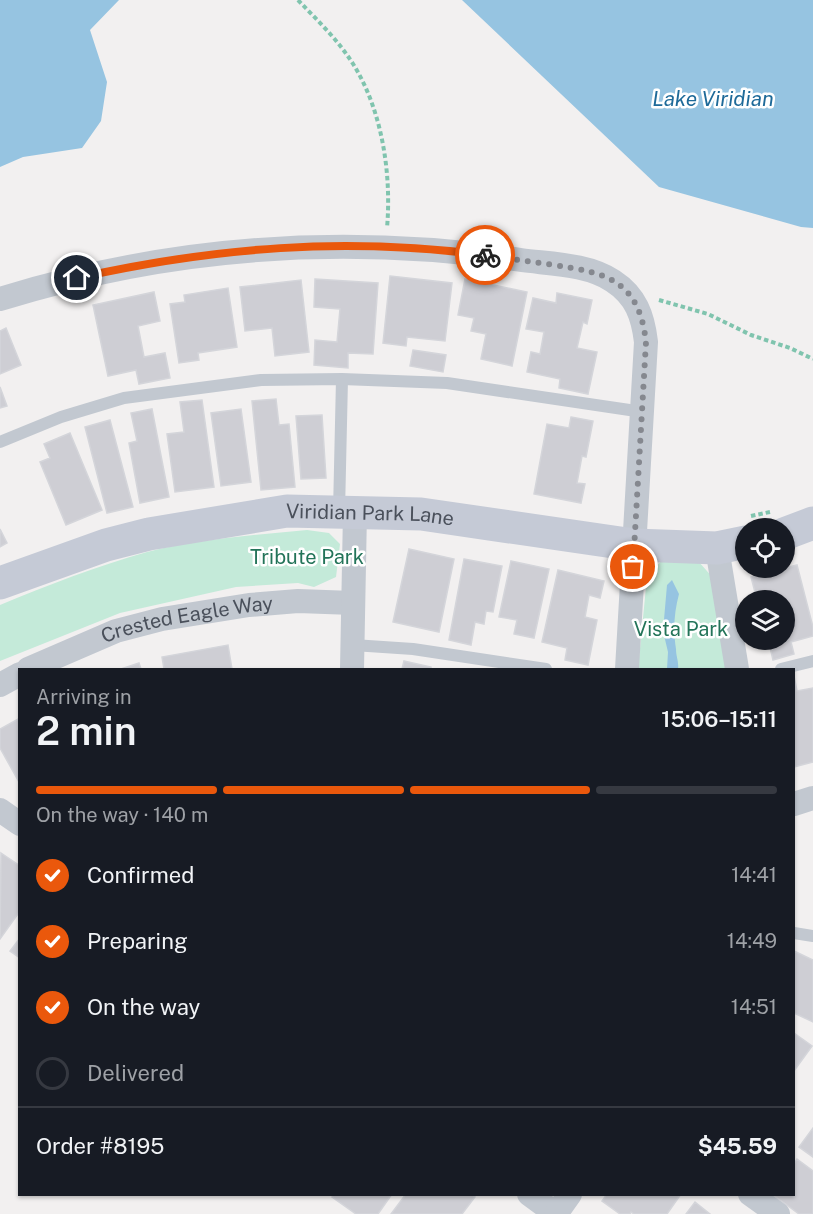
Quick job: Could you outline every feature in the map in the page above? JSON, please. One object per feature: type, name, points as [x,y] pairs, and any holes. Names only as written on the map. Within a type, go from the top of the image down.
[{"type":"street","points":[[0,299],[125,267],[204,255],[283,247],[384,246],[452,251],[576,268],[602,274],[615,282],[633,299],[641,313],[646,342],[627,668]]},
{"type":"street","name":"Viridian Park Lane","points":[[0,583],[97,548],[149,534],[287,511],[421,514],[634,545],[735,535]]},
{"type":"street","points":[[347,512],[353,603],[352,668]]},
{"type":"street","points":[[795,522],[813,523]]},
{"type":"street","points":[[737,668],[738,578]]},
{"type":"street","name":"Crested Eagle Way","points":[[30,668],[116,632],[162,619],[259,604],[298,601],[353,603]]},
{"type":"street","points":[[0,685],[18,675]]},
{"type":"street","points":[[795,804],[813,798]]},
{"type":"street","points":[[0,810],[18,823]]},
{"type":"street","points":[[532,1196],[556,1214],[569,1196]]},
{"type":"street","points":[[753,1196],[778,1214]]},
{"type":"lane","points":[[0,442],[61,417],[124,398],[261,380],[342,379],[447,383],[643,412]]},
{"type":"lane","points":[[342,379],[347,512]]},
{"type":"lane","points":[[352,645],[413,650],[539,668]]},
{"type":"lane","points":[[785,668],[813,661]]},
{"type":"lane","points":[[795,933],[813,936]]},
{"type":"path","points":[[298,0],[348,56],[374,109],[385,158],[388,192],[384,246]]},
{"type":"path","points":[[660,302],[661,309]]},
{"type":"green space","name":"Tribute Park","points":[[307,530],[329,533],[340,544],[336,577],[314,587],[298,583],[236,587],[120,613],[0,661],[0,605],[73,576],[147,552],[207,541]]},
{"type":"green space","name":"Vista Park","points":[[662,560],[698,561],[715,580],[726,668],[638,668],[647,577]]},
{"type":"water","points":[[0,0],[119,0],[90,30],[107,82],[101,121],[82,148],[23,157],[0,167]]},
{"type":"water","name":"Lake Viridian","points":[[462,0],[813,0],[813,228],[801,227],[659,187]]},
{"type":"water","points":[[672,580],[679,594],[674,628],[678,668],[667,668],[668,652],[663,631],[667,585]]},
{"type":"building","points":[[390,276],[452,283],[445,341],[407,337],[406,346],[383,343]]},
{"type":"building","points":[[315,279],[378,283],[373,354],[348,353],[348,368],[314,365],[315,340],[337,342],[340,309],[314,307]]},
{"type":"building","points":[[465,279],[527,292],[512,366],[481,359],[486,334],[471,331],[474,318],[458,315]]},
{"type":"building","points":[[301,280],[309,352],[275,356],[272,328],[245,331],[240,287]]},
{"type":"building","points":[[228,288],[237,347],[198,353],[199,360],[179,363],[170,304],[185,302],[184,295]]},
{"type":"building","points":[[154,292],[160,321],[138,326],[144,357],[165,353],[170,378],[139,384],[136,370],[108,376],[93,305]]},
{"type":"building","points":[[557,293],[592,300],[587,324],[583,322],[577,348],[597,352],[588,394],[559,388],[560,379],[527,372],[531,352],[540,354],[544,332],[526,329],[533,298],[556,303]]},
{"type":"building","points":[[6,328],[21,365],[0,374],[0,331]]},
{"type":"building","points":[[413,350],[446,355],[443,372],[410,366]]},
{"type":"building","points":[[0,387],[7,406],[0,408]]},
{"type":"building","points":[[276,399],[279,425],[289,424],[295,487],[261,490],[252,401]]},
{"type":"building","points":[[202,400],[214,487],[175,492],[167,434],[184,432],[180,402]]},
{"type":"building","points":[[152,409],[169,497],[140,503],[129,443],[137,441],[131,413]]},
{"type":"building","points":[[241,409],[251,482],[221,486],[211,413]]},
{"type":"building","points":[[322,415],[326,478],[301,479],[296,416]]},
{"type":"building","points":[[571,417],[593,421],[586,457],[582,456],[577,483],[585,484],[581,503],[534,494],[547,424],[569,428]]},
{"type":"building","points":[[110,420],[133,507],[107,513],[85,427]]},
{"type":"building","points":[[70,433],[102,510],[66,525],[40,462],[50,458],[44,444]]},
{"type":"building","points":[[0,529],[7,543],[0,547]]},
{"type":"building","points":[[409,549],[454,559],[439,632],[393,622]]},
{"type":"building","points":[[464,559],[502,566],[493,612],[486,611],[484,624],[475,622],[471,645],[449,640]]},
{"type":"building","points":[[511,561],[549,569],[534,638],[514,634],[517,620],[499,617]]},
{"type":"building","points":[[797,565],[813,627],[813,636],[795,641],[795,590],[754,590],[751,578],[795,578],[795,566]]},
{"type":"building","points":[[558,570],[604,581],[600,598],[589,595],[585,617],[597,620],[588,665],[565,660],[567,648],[542,642]]},
{"type":"building","points":[[228,645],[232,668],[164,668],[162,657]]},
{"type":"building","points":[[771,650],[793,650],[794,654],[773,660]]},
{"type":"building","points":[[404,661],[431,667],[431,668],[402,668]]},
{"type":"building","points":[[139,663],[141,668],[124,668]]},
{"type":"building","points":[[795,681],[797,691],[813,688],[813,762],[795,767]]},
{"type":"building","points":[[18,719],[18,780],[0,748],[0,729]]},
{"type":"building","points":[[1,853],[18,865],[18,914],[0,939]]},
{"type":"building","points":[[18,941],[18,957],[10,951]]},
{"type":"building","points":[[795,951],[813,960],[813,1022],[795,1013]]},
{"type":"building","points":[[795,1034],[812,1046],[795,1070]]},
{"type":"building","points":[[813,1128],[813,1157],[799,1147]]},
{"type":"building","points":[[797,1159],[813,1171],[813,1214],[799,1214],[775,1196],[795,1196],[795,1162]]},
{"type":"building","points":[[391,1196],[378,1214],[356,1214],[332,1197]]},
{"type":"building","points":[[404,1196],[475,1197],[462,1214],[391,1214]]},
{"type":"building","points":[[606,1196],[680,1196],[667,1214],[634,1214],[631,1212],[620,1214],[602,1201]]},
{"type":"building","points":[[695,1202],[710,1214],[686,1214]]},
{"type":"way so far","points":[[485,255],[602,274],[615,282],[633,299],[641,313],[646,342],[633,567]]},
{"type":"route","points":[[77,278],[125,267],[204,255],[283,247],[384,246],[485,255]]}]
